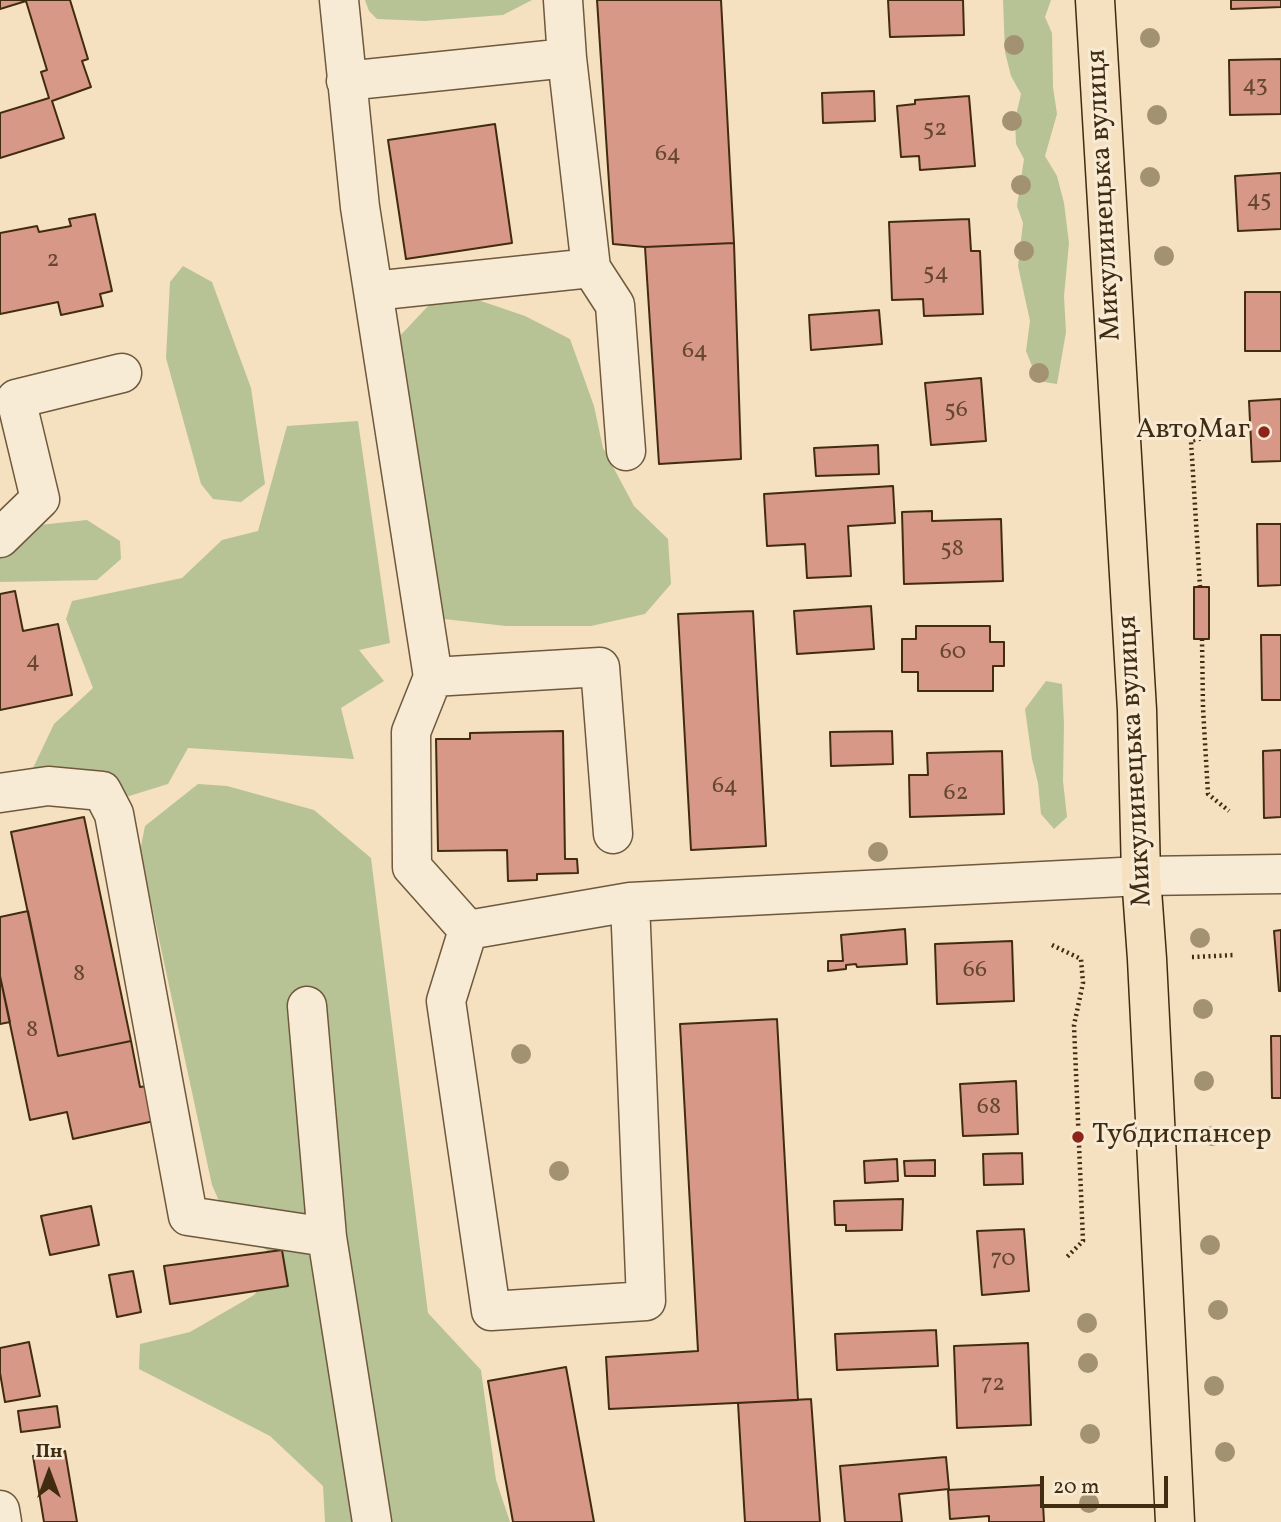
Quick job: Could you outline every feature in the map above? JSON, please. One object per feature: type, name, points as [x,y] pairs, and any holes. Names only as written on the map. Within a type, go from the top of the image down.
[{"type":"highway","name":"Микулинецька вулиця","points":[[1095,0],[1137,710],[1141,876],[1175,1522]]},
{"type":"street","points":[[339,0],[359,207],[433,677],[411,732],[412,867],[468,930]]},
{"type":"street","points":[[563,0],[591,268],[615,305],[626,451]]},
{"type":"street","points":[[346,81],[567,58]]},
{"type":"street","points":[[373,291],[591,268]]},
{"type":"street","points":[[0,538],[40,499],[16,399],[122,373]]},
{"type":"street","points":[[433,677],[600,667],[613,834]]},
{"type":"street","points":[[0,793],[48,786],[102,791],[114,814],[188,1216],[327,1237]]},
{"type":"street","points":[[468,930],[630,902],[1141,876],[1281,874]]},
{"type":"street","points":[[468,930],[446,1001],[491,1311],[646,1301],[630,902]]},
{"type":"street","points":[[307,1006],[327,1237],[372,1522]]},
{"type":"street","points":[[0,1510],[2,1522]]},
{"type":"path","points":[[1200,587],[1191,441],[1210,436]]},
{"type":"path","points":[[1202,639],[1208,793],[1229,811]]},
{"type":"path","points":[[1052,945],[1081,959],[1083,983],[1074,1025],[1083,1241],[1067,1257]]},
{"type":"path","points":[[1192,957],[1235,955]]},
{"type":"green space","points":[[365,0],[532,0],[503,15],[425,21],[377,19],[369,11]]},
{"type":"green space","points":[[1003,0],[1051,0],[1045,17],[1052,33],[1053,87],[1057,114],[1045,156],[1057,176],[1064,203],[1069,243],[1064,296],[1066,332],[1057,384],[1038,381],[1026,351],[1030,321],[1018,266],[1023,223],[1017,206],[1024,159],[1016,144],[1015,120],[1021,94],[1011,76],[1005,52]]},
{"type":"green space","points":[[183,266],[212,282],[251,388],[265,484],[241,502],[213,499],[201,484],[166,358],[170,282]]},
{"type":"green space","points":[[475,299],[525,316],[570,339],[594,406],[603,448],[634,506],[668,539],[671,584],[645,614],[591,626],[506,626],[444,619],[438,596],[397,339],[430,304]]},
{"type":"green space","points":[[358,421],[390,643],[359,650],[384,681],[341,708],[354,759],[188,748],[168,784],[87,809],[50,806],[33,768],[54,724],[93,688],[66,619],[72,601],[182,578],[222,540],[258,531],[287,426]]},
{"type":"green space","points":[[87,520],[120,541],[121,559],[97,580],[0,582],[0,529]]},
{"type":"green space","points":[[1046,681],[1062,684],[1063,781],[1067,817],[1054,829],[1041,814],[1025,709]]},
{"type":"green space","points":[[198,784],[227,786],[314,810],[371,858],[428,1313],[481,1370],[496,1480],[510,1522],[325,1522],[323,1486],[270,1436],[139,1369],[140,1344],[190,1332],[254,1295],[270,1275],[267,1250],[232,1231],[212,1185],[140,851],[145,826]]},
{"type":"building","points":[[0,0],[70,0],[88,59],[82,61],[91,87],[52,101],[64,138],[0,158],[0,113],[49,98],[41,72],[47,70],[26,1],[0,9]]},
{"type":"building","points":[[597,0],[721,0],[734,243],[645,247],[613,244]]},
{"type":"building","points":[[888,0],[963,0],[964,35],[890,37]]},
{"type":"building","points":[[1231,0],[1281,0],[1281,7],[1231,9]]},
{"type":"building","points":[[1281,59],[1281,114],[1230,115],[1229,60]]},
{"type":"building","points":[[874,91],[875,121],[823,123],[822,93]]},
{"type":"building","points":[[969,96],[975,166],[920,170],[919,156],[901,157],[897,106],[915,104],[915,100]]},
{"type":"building","points":[[495,124],[512,243],[406,259],[388,140]]},
{"type":"building","points":[[1281,173],[1281,229],[1238,231],[1235,176]]},
{"type":"building","points":[[95,214],[112,291],[100,294],[103,306],[61,315],[58,302],[0,314],[0,233],[37,226],[39,232],[71,226],[69,219]]},
{"type":"building","points":[[969,219],[971,251],[980,251],[983,314],[924,316],[923,299],[892,300],[889,222]]},
{"type":"building","points":[[734,243],[741,459],[659,464],[645,247]]},
{"type":"building","points":[[1245,292],[1281,292],[1281,351],[1245,351]]},
{"type":"building","points":[[879,310],[882,344],[811,350],[809,315]]},
{"type":"building","points":[[981,378],[986,441],[931,445],[925,383]]},
{"type":"building","points":[[1281,399],[1281,461],[1252,462],[1249,401]]},
{"type":"building","points":[[878,445],[879,474],[816,476],[814,448]]},
{"type":"building","points":[[893,486],[895,523],[848,526],[851,576],[807,578],[805,544],[767,546],[764,494]]},
{"type":"building","points":[[932,511],[932,521],[1001,519],[1003,581],[904,584],[902,512]]},
{"type":"building","points":[[1257,524],[1281,524],[1281,585],[1258,586]]},
{"type":"building","points":[[1194,587],[1209,587],[1209,639],[1194,639]]},
{"type":"building","points":[[15,591],[23,631],[58,624],[72,695],[0,710],[0,594]]},
{"type":"building","points":[[871,606],[874,649],[797,654],[794,611]]},
{"type":"building","points":[[753,611],[766,846],[691,850],[678,614]]},
{"type":"building","points":[[916,626],[990,626],[990,642],[1004,642],[1004,666],[993,666],[993,691],[918,691],[918,672],[902,672],[902,639],[916,639]]},
{"type":"building","points":[[1261,635],[1281,635],[1281,700],[1262,700]]},
{"type":"building","points":[[563,731],[565,859],[577,859],[578,873],[537,874],[537,880],[508,881],[507,850],[438,851],[436,739],[470,739],[470,733]]},
{"type":"building","points":[[892,731],[893,764],[831,766],[830,732]]},
{"type":"building","points":[[1281,750],[1281,817],[1264,818],[1263,751]]},
{"type":"building","points":[[1002,751],[1004,814],[910,817],[909,775],[928,775],[927,753]]},
{"type":"building","points":[[84,817],[131,1041],[58,1056],[11,832]]},
{"type":"building","points":[[28,911],[58,1056],[131,1041],[140,1087],[147,1086],[154,1121],[73,1139],[67,1112],[30,1120],[0,976],[0,917]]},
{"type":"building","points":[[905,929],[907,964],[857,967],[856,964],[846,965],[846,969],[828,971],[828,961],[843,961],[841,935]]},
{"type":"building","points":[[1281,930],[1281,991],[1279,991],[1274,931]]},
{"type":"building","points":[[1012,941],[1014,1001],[937,1004],[935,944]]},
{"type":"building","points":[[0,976],[10,1022],[0,1024]]},
{"type":"building","points":[[777,1019],[798,1400],[609,1409],[606,1357],[698,1351],[680,1024]]},
{"type":"building","points":[[1271,1036],[1281,1036],[1281,1098],[1272,1098]]},
{"type":"building","points":[[1016,1081],[1018,1134],[963,1136],[960,1084]]},
{"type":"building","points":[[1022,1153],[1023,1184],[984,1185],[983,1154]]},
{"type":"building","points":[[897,1159],[898,1181],[865,1183],[864,1161]]},
{"type":"building","points":[[935,1160],[935,1176],[905,1176],[904,1161]]},
{"type":"building","points":[[903,1199],[902,1230],[846,1231],[846,1225],[835,1225],[834,1201]]},
{"type":"building","points":[[91,1206],[99,1245],[50,1255],[41,1216]]},
{"type":"building","points":[[1024,1229],[1029,1291],[982,1295],[977,1231]]},
{"type":"building","points":[[282,1250],[288,1286],[170,1304],[164,1266]]},
{"type":"building","points":[[133,1271],[141,1312],[117,1317],[109,1275]]},
{"type":"building","points":[[936,1330],[938,1366],[837,1370],[835,1334]]},
{"type":"building","points":[[29,1342],[40,1396],[5,1402],[0,1373],[0,1348]]},
{"type":"building","points":[[1028,1343],[1031,1425],[957,1428],[954,1346]]},
{"type":"building","points":[[566,1367],[594,1522],[513,1522],[488,1381]]},
{"type":"building","points":[[811,1399],[820,1522],[745,1522],[738,1403]]},
{"type":"building","points":[[57,1406],[60,1427],[21,1432],[18,1411]]},
{"type":"building","points":[[65,1451],[77,1522],[44,1522],[33,1456]]},
{"type":"building","points":[[946,1457],[949,1489],[899,1494],[902,1522],[845,1522],[840,1466]]},
{"type":"building","points":[[1042,1485],[1044,1522],[989,1522],[989,1516],[950,1519],[948,1490]]},
{"type":"place","name":"АвтоМаг","points":[[1264,432]]},
{"type":"place","name":"Тубдиспансер","points":[[1078,1137]]}]
